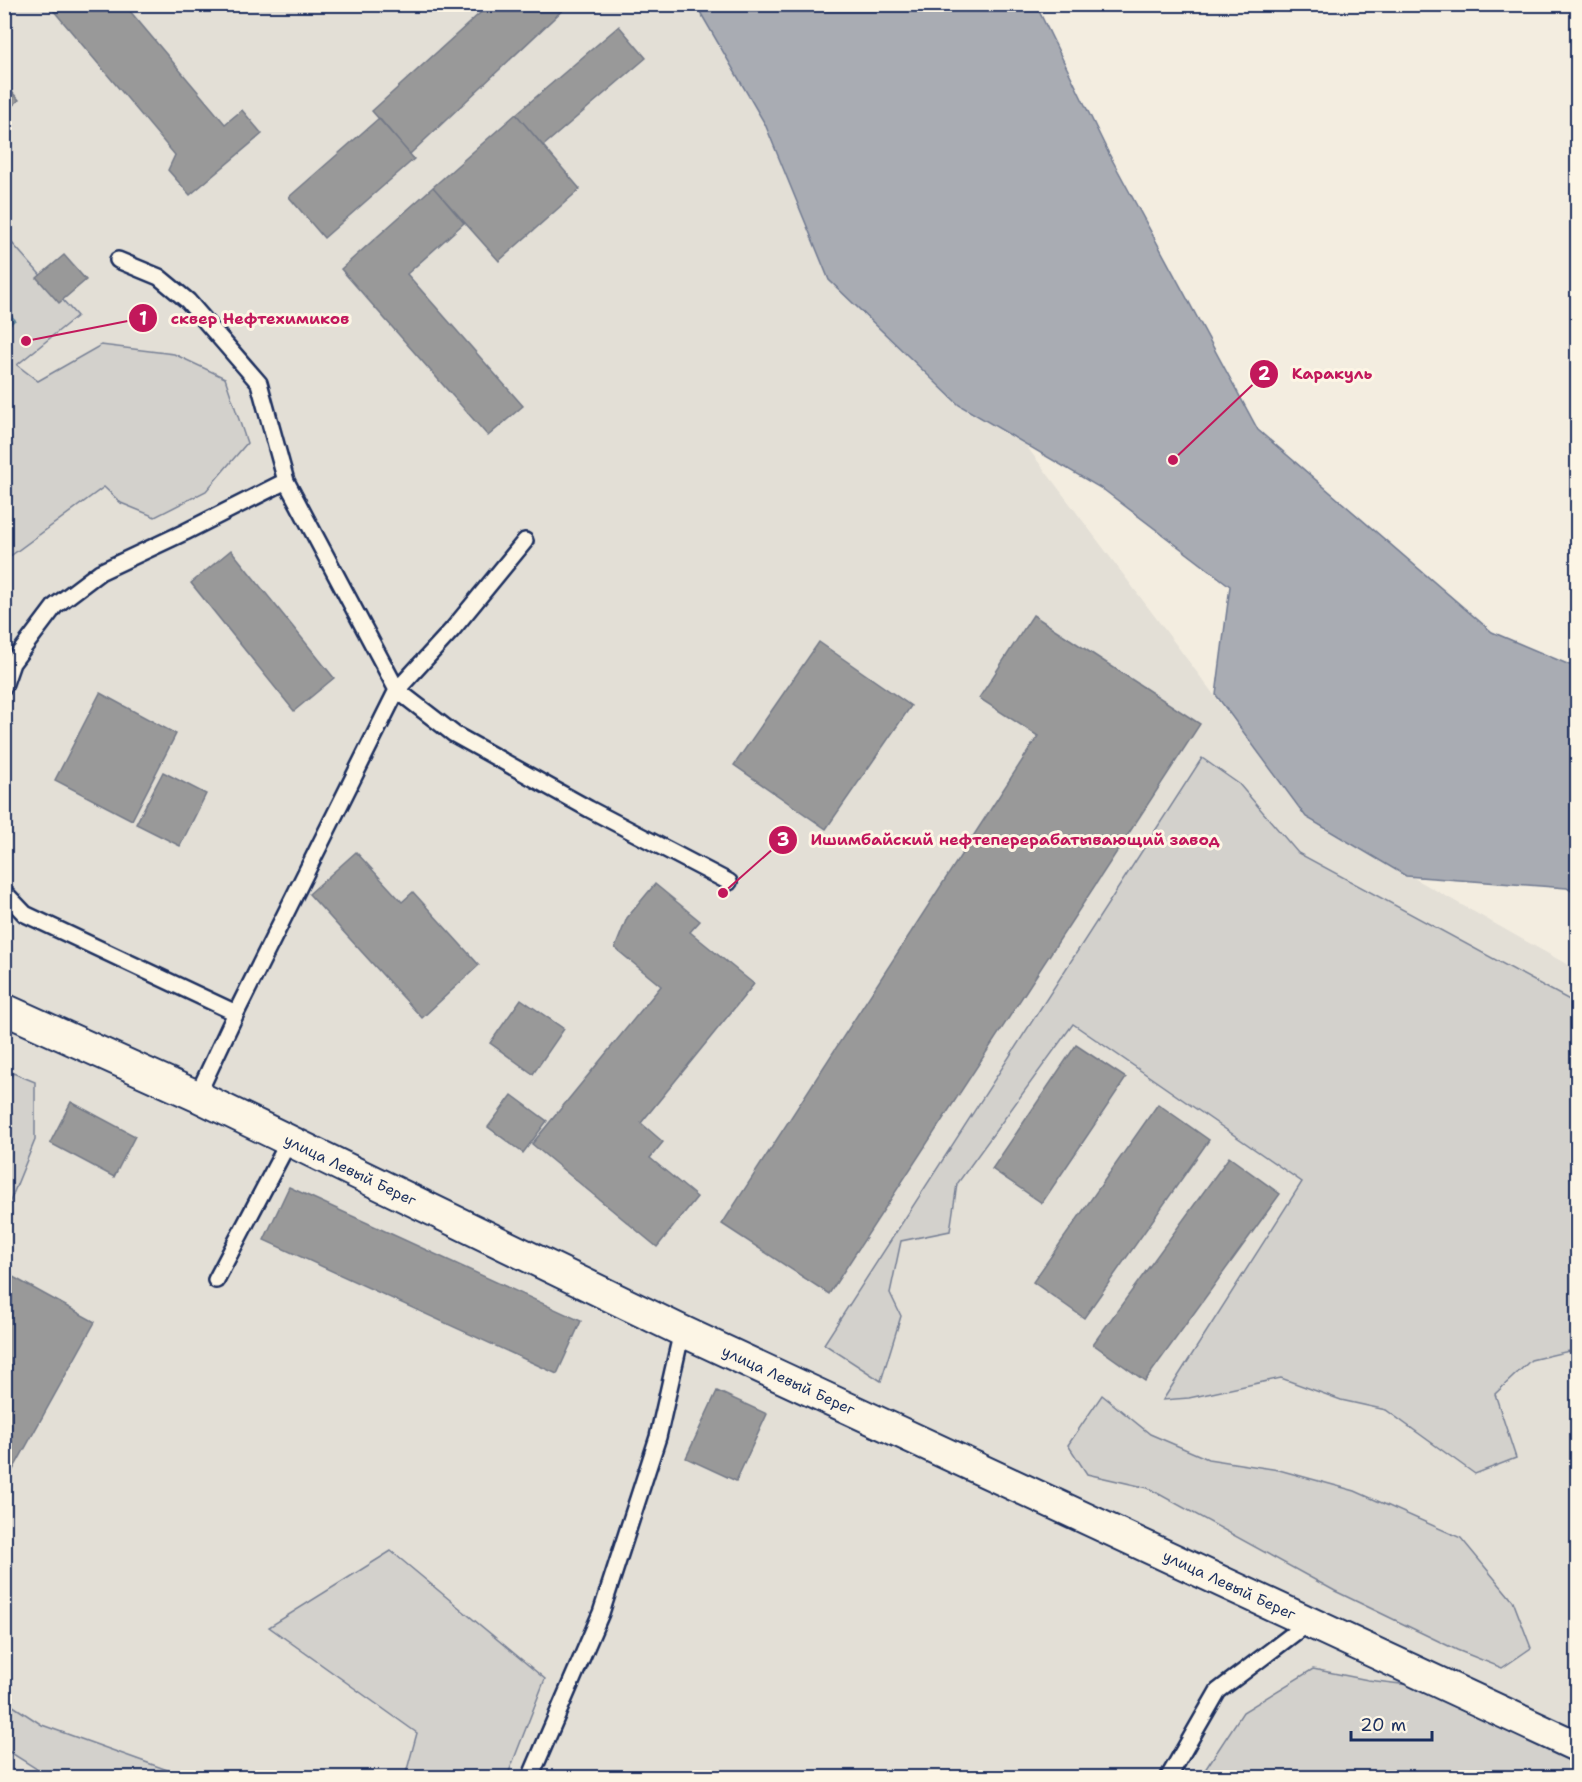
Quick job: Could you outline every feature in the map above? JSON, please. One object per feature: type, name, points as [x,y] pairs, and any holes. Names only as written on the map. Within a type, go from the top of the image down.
[{"type":"street","name":"улица Левый Берег","points":[[4,1009],[197,1096],[682,1331],[1578,1747]]},
{"type":"lane","points":[[118,260],[159,278],[188,301],[259,383],[286,481],[397,690],[454,734],[589,809],[729,882]]},
{"type":"lane","points":[[4,686],[12,663],[55,606],[100,572],[286,481]]},
{"type":"lane","points":[[197,1096],[397,690],[452,630],[525,541]]},
{"type":"lane","points":[[4,892],[25,915],[236,1013]]},
{"type":"lane","points":[[216,1280],[290,1141]]},
{"type":"lane","points":[[530,1778],[602,1613],[658,1437],[682,1331]]},
{"type":"lane","points":[[1168,1778],[1218,1691],[1309,1622]]},
{"type":"shaded area","points":[[5,5],[694,5],[1306,817],[1577,970],[1577,1777],[5,1778]]},
{"type":"shaded area","points":[[696,5],[1036,5],[1109,154],[1258,430],[1492,632],[1577,668],[1577,895],[1567,888],[1406,876],[1306,817],[1216,695],[1230,586],[1104,490],[959,405],[829,280],[765,124]]},
{"type":"shaded area","points":[[4,234],[77,316],[17,365],[38,381],[101,345],[174,354],[225,378],[247,443],[206,491],[155,517],[121,503],[104,487],[5,560]]},
{"type":"shaded area","points":[[1202,758],[1239,784],[1298,853],[1577,1004],[1577,1360],[1569,1351],[1531,1360],[1495,1394],[1516,1458],[1475,1474],[1386,1410],[1341,1400],[1281,1378],[1189,1398],[1163,1400],[1302,1182],[1073,1024],[957,1184],[950,1231],[901,1241],[890,1293],[901,1316],[881,1381],[824,1344]]},
{"type":"shaded area","points":[[13,1073],[35,1082],[35,1140],[5,1211],[5,1086]]},
{"type":"shaded area","points":[[1102,1395],[1150,1434],[1208,1459],[1279,1470],[1355,1491],[1461,1538],[1513,1601],[1531,1648],[1502,1668],[1457,1650],[1335,1591],[1148,1488],[1087,1474],[1068,1445]]},
{"type":"shaded area","points":[[391,1551],[545,1679],[507,1777],[405,1777],[417,1733],[269,1627]]},
{"type":"shaded area","points":[[1313,1669],[1368,1680],[1458,1691],[1577,1749],[1577,1777],[1203,1778],[1203,1773],[1243,1712]]},
{"type":"shaded area","points":[[4,1700],[42,1725],[187,1777],[48,1777],[5,1749]]},
{"type":"building: Учреждения","points":[[4,308],[15,320],[4,329]]},
{"type":"building: Промзона","points":[[48,4],[124,4],[225,124],[242,110],[262,134],[190,195],[168,170],[175,155]]},
{"type":"building: Промзона","points":[[490,4],[569,4],[410,154],[372,111]]},
{"type":"building: Промзона","points":[[619,26],[646,58],[543,146],[516,114]]},
{"type":"building: Промзона","points":[[4,83],[19,100],[4,113]]},
{"type":"building: Промзона","points":[[516,114],[580,189],[499,261],[433,187]]},
{"type":"building: Промзона","points":[[379,118],[414,159],[324,238],[289,197]]},
{"type":"building: Промзона","points":[[433,187],[464,223],[407,274],[523,406],[488,436],[341,269]]},
{"type":"building: Промзона","points":[[64,255],[86,280],[59,303],[37,278]]},
{"type":"building: Промзона","points":[[231,550],[334,678],[294,711],[191,583]]},
{"type":"building: Промзона","points":[[1033,615],[1200,724],[829,1294],[722,1224],[1038,736],[979,698]]},
{"type":"building: Промзона","points":[[819,642],[911,706],[826,829],[734,765]]},
{"type":"building: Промзона","points":[[100,693],[176,734],[132,820],[55,780]]},
{"type":"building: Промзона","points":[[163,772],[206,794],[180,846],[136,824]]},
{"type":"building: Промзона","points":[[356,852],[402,902],[413,892],[479,965],[422,1018],[309,894]]},
{"type":"building: Промзона","points":[[655,884],[700,921],[690,932],[754,984],[641,1123],[663,1142],[650,1158],[697,1197],[657,1247],[532,1144],[661,986],[615,948],[627,918]]},
{"type":"building: Промзона","points":[[521,999],[564,1029],[533,1074],[490,1043]]},
{"type":"building: Промзона","points":[[1076,1045],[1126,1078],[1042,1203],[992,1169]]},
{"type":"building: Промзона","points":[[512,1095],[547,1121],[523,1153],[488,1127]]},
{"type":"building: Промзона","points":[[71,1102],[135,1136],[114,1177],[50,1143]]},
{"type":"building: Промзона","points":[[1158,1104],[1209,1140],[1084,1318],[1033,1282]]},
{"type":"building: Промзона","points":[[1229,1157],[1280,1194],[1145,1381],[1093,1344]]},
{"type":"building: Промзона","points":[[289,1187],[581,1321],[557,1374],[264,1240]]},
{"type":"building: Промзона","points":[[4,1272],[95,1322],[4,1486]]},
{"type":"building: Промзона","points":[[717,1391],[767,1414],[736,1481],[686,1458]]},
{"type":"place","name":"сквер Нефтехимиков","points":[[26,341]]},
{"type":"place","name":"Каракуль","points":[[1173,460]]},
{"type":"place","name":"Ишимбайский нефтеперерабатывающий завод","points":[[723,893]]}]
